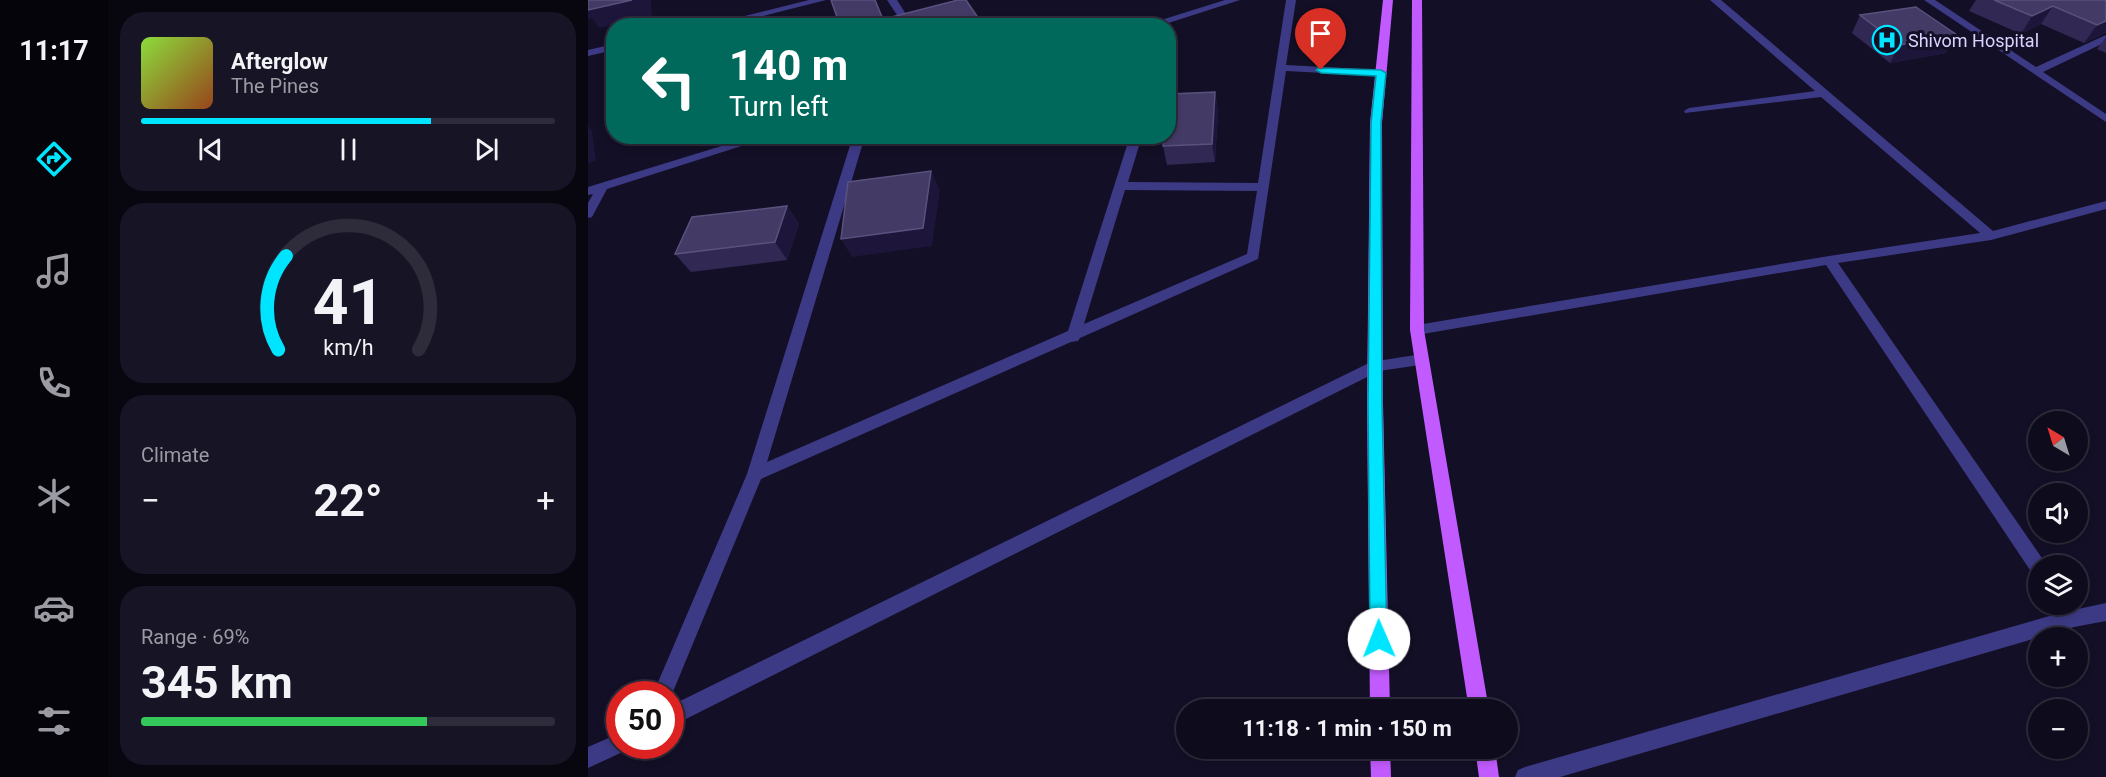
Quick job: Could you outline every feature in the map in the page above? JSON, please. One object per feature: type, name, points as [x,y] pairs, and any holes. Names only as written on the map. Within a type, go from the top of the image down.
[{"type":"main road","points":[[1380,699],[1376,123],[1388,0]]},
{"type":"main road","points":[[1417,0],[1417,330],[1477,699]]},
{"type":"main road","points":[[1380,759],[1381,777]]},
{"type":"main road","points":[[1487,759],[1489,777]]},
{"type":"street","points":[[736,18],[779,5],[821,0]]},
{"type":"street","points":[[892,0],[903,18]]},
{"type":"street","points":[[1173,18],[1235,0]]},
{"type":"street","points":[[755,474],[1073,337],[1253,256],[1291,0]]},
{"type":"street","points":[[1715,0],[1991,236]]},
{"type":"street","points":[[1929,0],[2106,119]]},
{"type":"street","points":[[2037,71],[2106,38]]},
{"type":"street","points":[[588,53],[606,49]]},
{"type":"street","points":[[1281,68],[1381,73]]},
{"type":"street","points":[[1689,111],[1824,93]]},
{"type":"street","points":[[588,191],[742,144]]},
{"type":"street","points":[[668,681],[755,474],[857,144]]},
{"type":"street","points":[[1073,337],[1133,144]]},
{"type":"street","points":[[588,214],[603,186]]},
{"type":"street","points":[[1120,186],[1263,187]]},
{"type":"street","points":[[1417,330],[1828,260],[1991,236],[2106,205]]},
{"type":"street","points":[[1828,260],[2030,555]]},
{"type":"street","points":[[684,710],[1376,366],[1422,360]]},
{"type":"street","points":[[2088,612],[2106,612]]},
{"type":"street","points":[[1525,777],[2056,615]]},
{"type":"street","points":[[588,758],[606,750]]},
{"type":"building","points":[[588,0],[632,0],[588,10]]},
{"type":"building","points":[[831,0],[875,0],[882,17],[877,18],[837,18]]},
{"type":"building","points":[[966,0],[978,18],[888,18]]},
{"type":"building","points":[[1994,0],[2106,0],[2106,21],[2097,25],[2053,6],[2032,16]]},
{"type":"building","points":[[1916,7],[1957,35],[1899,45],[1860,15]]},
{"type":"building","points":[[1215,92],[1212,144],[1163,146],[1163,144],[1176,144],[1176,94]]},
{"type":"building","points":[[931,171],[923,228],[841,239],[848,182]]},
{"type":"building","points":[[787,206],[775,242],[675,254],[692,217]]},
{"type":"place","name":"Shivom Hospital","points":[[1887,40]]},
{"type":"route","points":[[1321,70],[1381,73],[1376,123],[1375,403],[1379,639]]}]
